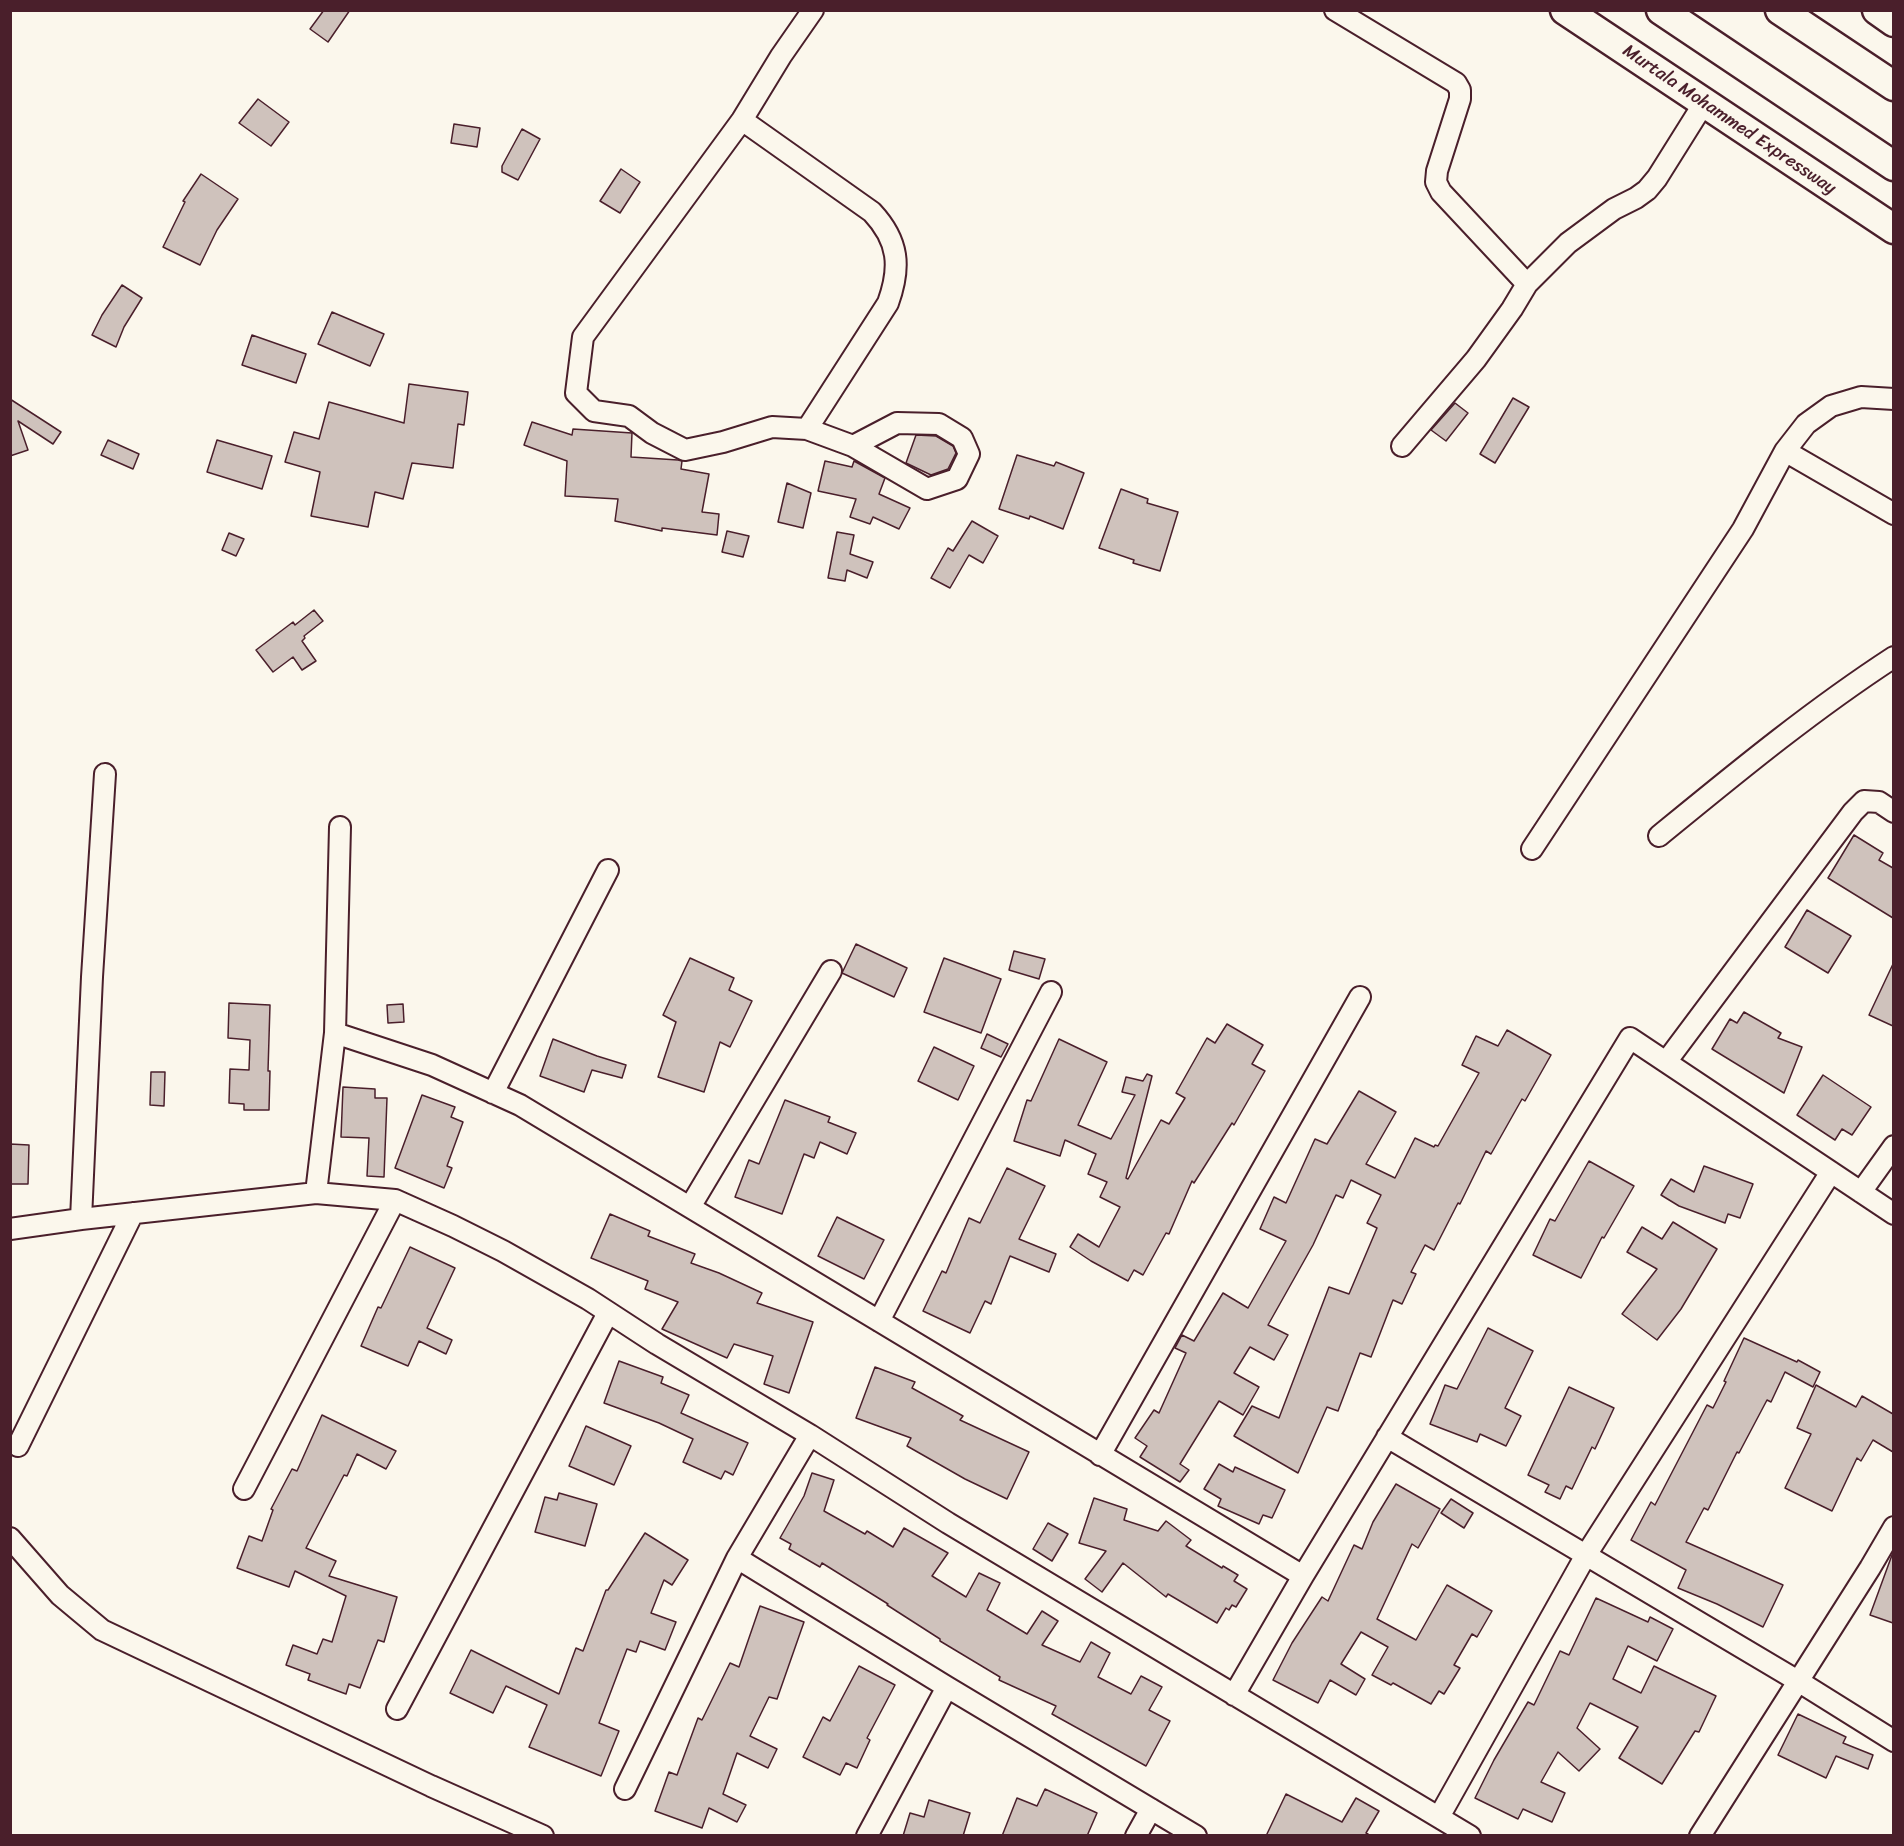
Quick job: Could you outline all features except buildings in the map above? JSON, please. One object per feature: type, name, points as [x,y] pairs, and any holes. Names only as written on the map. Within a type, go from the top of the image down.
[{"type":"highway","name":"Murtala Mohammed Expressway","points":[[1565,10],[1893,229]]},
{"type":"highway","points":[[1661,10],[1893,166]]},
{"type":"highway","points":[[1780,10],[1893,86]]},
{"type":"highway","points":[[1877,10],[1893,22]]},
{"type":"street","points":[[813,10],[742,120],[583,337],[576,393],[594,411],[629,416],[652,433],[685,450],[723,442],[772,427],[807,429],[853,446],[927,489],[957,479],[969,454],[962,438],[939,424],[897,423],[853,446]]},
{"type":"street","points":[[1335,10],[1456,83],[1460,90],[1460,99],[1437,171],[1436,182],[1441,192],[1527,284]]},
{"type":"street","points":[[1402,446],[1476,358],[1512,309],[1527,284],[1568,243],[1614,209],[1647,190],[1658,178],[1704,103]]},
{"type":"street","points":[[742,120],[872,212],[881,222],[894,250],[897,266],[894,286],[888,303],[807,429]]},
{"type":"street","points":[[1532,849],[1743,529],[1785,452],[1806,424],[1831,406],[1861,397],[1893,399]]},
{"type":"street","points":[[1785,452],[1893,514]]},
{"type":"street","points":[[1659,836],[1840,692],[1893,657]]},
{"type":"street","points":[[81,1219],[92,976],[105,774]]},
{"type":"street","points":[[1666,1062],[1853,812],[1864,801],[1879,802],[1893,812]]},
{"type":"street","points":[[316,1193],[335,1033],[340,827]]},
{"type":"street","points":[[493,1093],[608,870]]},
{"type":"street","points":[[690,1207],[831,971]]},
{"type":"street","points":[[879,1321],[1051,992]]},
{"type":"street","points":[[1100,1455],[1360,997]]},
{"type":"street","points":[[335,1033],[432,1065],[520,1106],[1303,1576]]},
{"type":"street","points":[[1234,1695],[1303,1576],[1630,1038],[1893,1214]]},
{"type":"street","points":[[1861,1192],[1893,1146]]},
{"type":"street","points":[[1439,1817],[1586,1555],[1831,1172]]},
{"type":"street","points":[[10,1229],[316,1193],[395,1200],[503,1251],[608,1313],[810,1435],[948,1523],[1470,1836]]},
{"type":"street","points":[[244,1489],[395,1200]]},
{"type":"street","points":[[18,1446],[133,1214]]},
{"type":"street","points":[[398,1708],[608,1313]]},
{"type":"street","points":[[625,1789],[737,1558],[810,1435]]},
{"type":"street","points":[[1387,1437],[1798,1681],[1893,1741]]},
{"type":"street","points":[[1700,1836],[1870,1568],[1893,1527]]},
{"type":"street","points":[[10,1538],[60,1595],[102,1630],[431,1786],[543,1836]]},
{"type":"street","points":[[737,1558],[1196,1836]]},
{"type":"street","points":[[867,1836],[947,1687]]},
{"type":"street","points":[[1136,1836],[1151,1809]]}]
